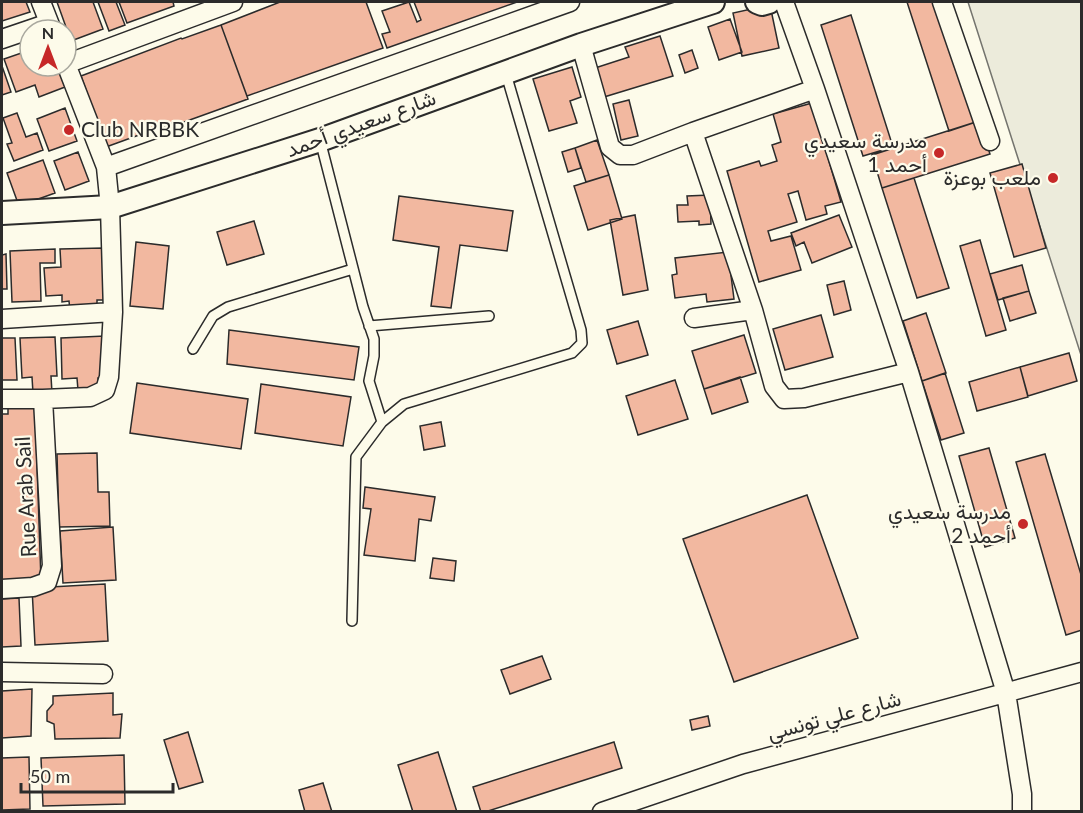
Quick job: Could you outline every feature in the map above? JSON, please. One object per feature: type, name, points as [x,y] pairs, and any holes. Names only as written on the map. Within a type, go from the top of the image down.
[{"type":"street","points":[[41,2],[47,18]]},
{"type":"street","points":[[78,60],[233,2]]},
{"type":"street","points":[[106,167],[570,2]]},
{"type":"street","name":"شارع سعيدي أحمد","points":[[2,213],[110,207],[320,140],[580,45],[713,2]]},
{"type":"street","points":[[757,2],[762,4],[769,2]]},
{"type":"street","points":[[784,2],[909,372],[1006,693],[1022,794],[1022,812]]},
{"type":"street","points":[[942,2],[990,141]]},
{"type":"street","points":[[2,39],[18,35]]},
{"type":"street","points":[[580,45],[610,147],[620,155],[633,155],[815,89]]},
{"type":"street","points":[[2,399],[90,396],[105,390],[109,377],[113,312],[110,207],[106,167],[71,78]]},
{"type":"street","points":[[693,132],[753,310],[774,386],[784,399],[804,398],[909,372]]},
{"type":"street","points":[[694,318],[753,310]]},
{"type":"street","points":[[2,319],[113,312]]},
{"type":"street","name":"Rue Arab Sail","points":[[2,589],[33,587],[47,582],[52,566],[43,399]]},
{"type":"street","points":[[2,672],[103,674]]},
{"type":"street","name":"شارع علي تونسي","points":[[602,812],[743,764],[1082,672]]},
{"type":"lane","points":[[352,621],[356,457],[382,422],[404,404],[572,353],[582,344],[581,330],[506,71]]},
{"type":"lane","points":[[320,140],[363,307],[374,339],[374,356],[369,381],[382,422]]},
{"type":"lane","points":[[193,349],[213,316],[228,307],[353,269]]},
{"type":"lane","points":[[369,326],[489,316]]},
{"type":"shaded area","name":"ملعب بوعزة","points":[[968,2],[1081,2],[1081,355]]},
{"type":"building","points":[[2,2],[26,2],[30,12],[2,21]]},
{"type":"building","points":[[57,2],[93,2],[103,29],[78,38],[78,18],[63,18]]},
{"type":"building","points":[[98,2],[116,2],[125,25],[109,31]]},
{"type":"building","points":[[119,2],[173,2],[174,6],[127,23]]},
{"type":"building","points":[[280,2],[366,2],[383,48],[247,96],[221,25]]},
{"type":"building","points":[[409,2],[417,22],[421,20],[414,2],[517,2],[387,48],[382,34],[390,32],[382,11]]},
{"type":"building","points":[[907,2],[941,2],[979,121],[949,131]]},
{"type":"building","points":[[770,5],[779,48],[742,56],[733,13]]},
{"type":"building","points":[[851,15],[893,147],[863,156],[821,25]]},
{"type":"building","points":[[730,19],[742,52],[719,60],[708,27]]},
{"type":"building","points":[[221,25],[248,99],[106,147],[81,76]]},
{"type":"building","points":[[660,36],[673,76],[604,97],[595,68],[629,57],[625,47]]},
{"type":"building","points":[[692,50],[698,68],[685,73],[679,55]]},
{"type":"building","points":[[18,54],[18,78],[62,78],[65,87],[39,97],[35,85],[16,92],[4,59]]},
{"type":"building","points":[[2,66],[11,92],[2,95]]},
{"type":"building","points":[[572,67],[581,97],[570,101],[577,123],[549,131],[533,79]]},
{"type":"building","points":[[629,100],[638,136],[621,140],[613,104]]},
{"type":"building","points":[[812,103],[841,202],[825,206],[827,214],[806,220],[798,191],[788,194],[797,222],[768,231],[771,241],[791,236],[801,270],[759,282],[727,171],[759,161],[761,166],[777,161],[772,145],[781,142],[773,114]]},
{"type":"building","points":[[65,108],[77,141],[49,151],[37,119]]},
{"type":"building","points":[[17,113],[26,137],[37,133],[43,150],[14,161],[7,144],[12,143],[3,118]]},
{"type":"building","points":[[979,121],[990,154],[882,188],[872,155]]},
{"type":"building","points":[[597,140],[609,175],[586,182],[575,148]]},
{"type":"building","points":[[575,148],[581,168],[568,172],[562,152]]},
{"type":"building","points":[[78,152],[89,181],[65,190],[54,161]]},
{"type":"building","points":[[43,160],[55,193],[19,206],[7,173]]},
{"type":"building","points":[[1022,164],[1046,248],[1014,257],[990,173]]},
{"type":"building","points":[[609,175],[622,219],[588,230],[574,186]]},
{"type":"building","points":[[914,178],[949,288],[917,298],[882,188]]},
{"type":"building","points":[[710,195],[711,224],[699,225],[699,221],[678,222],[677,205],[688,205],[687,196]]},
{"type":"building","points":[[399,196],[513,211],[507,251],[460,245],[451,308],[431,306],[439,247],[393,240]]},
{"type":"building","points":[[635,215],[648,290],[623,295],[610,220]]},
{"type":"building","points":[[839,215],[852,247],[812,263],[804,242],[796,246],[791,233]]},
{"type":"building","points":[[254,221],[264,254],[227,265],[217,232]]},
{"type":"building","points":[[980,240],[1006,330],[986,336],[960,246]]},
{"type":"building","points":[[136,242],[169,246],[163,309],[130,306]]},
{"type":"building","points":[[103,248],[105,300],[97,300],[97,310],[70,311],[69,301],[62,302],[62,295],[46,296],[44,268],[61,267],[60,249]]},
{"type":"building","points":[[55,249],[55,263],[40,263],[41,301],[12,302],[10,251]]},
{"type":"building","points":[[728,252],[734,299],[707,302],[706,294],[675,298],[672,275],[677,274],[675,258]]},
{"type":"building","points":[[6,254],[7,289],[2,289],[2,255]]},
{"type":"building","points":[[1022,265],[1029,291],[998,300],[990,274]]},
{"type":"building","points":[[844,281],[851,310],[834,315],[827,285]]},
{"type":"building","points":[[1029,291],[1036,313],[1010,321],[1003,298]]},
{"type":"building","points":[[926,313],[946,373],[922,381],[903,321]]},
{"type":"building","points":[[821,315],[833,357],[785,370],[773,329]]},
{"type":"building","points":[[638,321],[648,355],[617,364],[607,330]]},
{"type":"building","points":[[229,330],[359,347],[354,380],[227,364]]},
{"type":"building","points":[[744,335],[756,373],[704,389],[692,351]]},
{"type":"building","points":[[105,336],[106,377],[98,378],[98,390],[78,390],[77,378],[62,379],[61,338]]},
{"type":"building","points":[[55,337],[57,376],[51,376],[52,393],[33,393],[32,377],[22,378],[20,338]]},
{"type":"building","points":[[2,338],[15,338],[17,380],[2,380]]},
{"type":"building","points":[[1069,353],[1077,381],[1028,396],[1020,367]]},
{"type":"building","points":[[1020,367],[1028,397],[977,411],[969,382]]},
{"type":"building","points":[[945,373],[964,433],[941,440],[922,381]]},
{"type":"building","points":[[740,377],[748,402],[712,414],[704,389]]},
{"type":"building","points":[[675,380],[688,419],[638,435],[626,396]]},
{"type":"building","points":[[137,383],[248,399],[241,449],[130,433]]},
{"type":"building","points":[[261,384],[351,397],[343,446],[255,433]]},
{"type":"building","points":[[35,405],[41,581],[2,583],[2,414],[8,414],[8,406]]},
{"type":"building","points":[[441,422],[445,446],[424,450],[420,426]]},
{"type":"building","points":[[989,448],[1015,538],[985,547],[959,456]]},
{"type":"building","points":[[97,453],[98,492],[109,492],[110,526],[59,527],[57,454]]},
{"type":"building","points":[[1045,454],[1082,578],[1082,630],[1066,635],[1016,462]]},
{"type":"building","points":[[365,487],[435,497],[431,521],[419,519],[415,561],[364,555],[371,509],[363,508]]},
{"type":"building","points":[[807,495],[858,638],[734,682],[683,539]]},
{"type":"building","points":[[113,527],[116,580],[63,583],[60,531]]},
{"type":"building","points":[[433,558],[456,561],[454,581],[430,578]]},
{"type":"building","points":[[105,584],[108,641],[35,645],[32,588]]},
{"type":"building","points":[[19,598],[21,646],[2,647],[2,599]]},
{"type":"building","points":[[542,656],[551,679],[510,694],[501,670]]},
{"type":"building","points":[[32,689],[31,736],[2,738],[2,691]]},
{"type":"building","points":[[113,693],[113,715],[122,714],[120,738],[55,739],[54,724],[47,721],[47,711],[53,704],[53,696]]},
{"type":"building","points":[[708,716],[710,726],[692,730],[690,720]]},
{"type":"building","points":[[188,732],[203,782],[179,789],[164,740]]},
{"type":"building","points":[[614,742],[622,768],[481,812],[473,787]]},
{"type":"building","points":[[438,752],[457,812],[413,812],[398,765]]},
{"type":"building","points":[[124,755],[125,804],[43,806],[41,758]]},
{"type":"building","points":[[29,757],[30,809],[2,810],[2,758]]},
{"type":"building","points":[[323,783],[332,812],[305,812],[299,790]]},
{"type":"place","name":"Club NRBBK","points":[[69,130]]},
{"type":"place","name":"مدرسة سعيدي أحمد 1","points":[[939,153]]},
{"type":"place","name":"ملعب بوعزة","points":[[1053,178]]},
{"type":"place","name":"مدرسة سعيدي أحمد 2","points":[[1023,524]]}]
